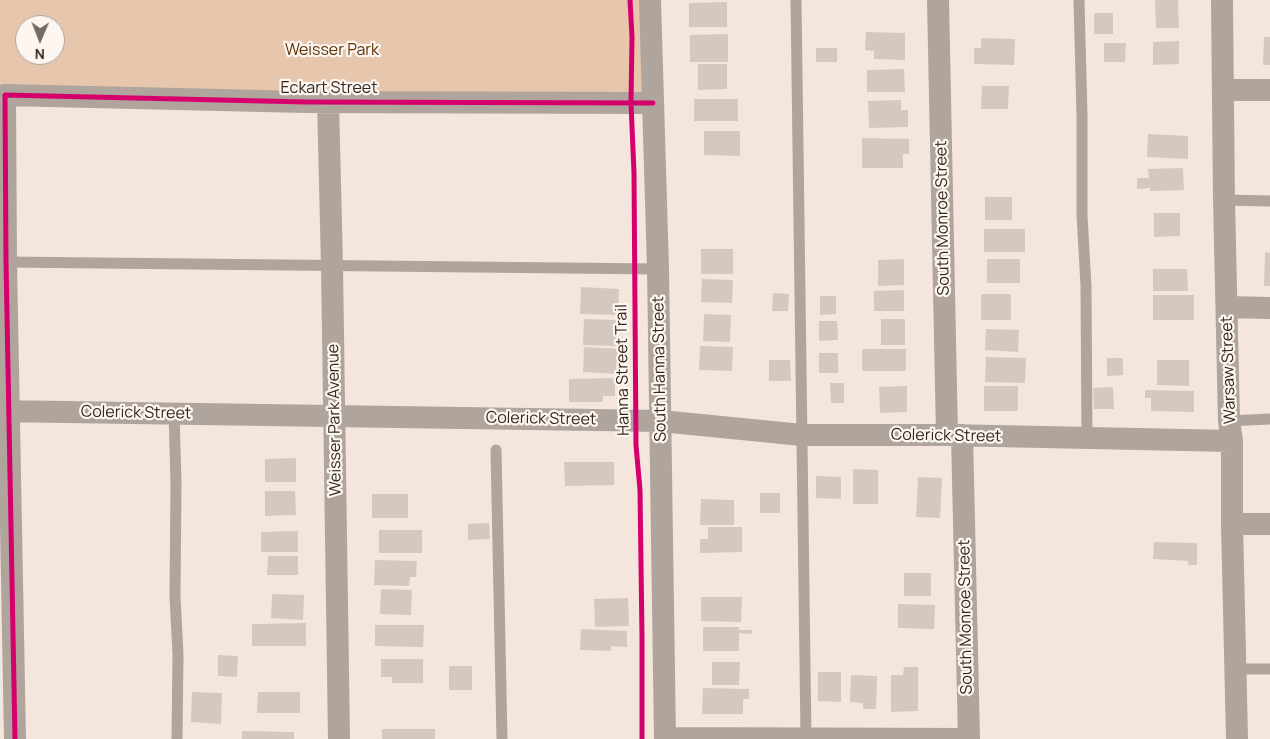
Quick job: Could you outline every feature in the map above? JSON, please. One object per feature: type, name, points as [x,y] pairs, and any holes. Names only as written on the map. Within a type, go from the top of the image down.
[{"type":"street","name":"South Hanna Street","points":[[650,0],[658,269],[665,738]]},
{"type":"street","name":"South Monroe Street","points":[[938,0],[969,739]]},
{"type":"street","name":"Warsaw Street","points":[[1222,0],[1224,200],[1237,739]]},
{"type":"street","points":[[1223,90],[1270,90]]},
{"type":"street","name":"Eckart Street","points":[[2,95],[328,102],[652,103]]},
{"type":"street","points":[[2,95],[6,262],[5,411],[16,739]]},
{"type":"street","name":"Weisser Park Avenue","points":[[328,102],[335,416],[339,739]]},
{"type":"street","points":[[1227,307],[1270,308]]},
{"type":"street","name":"Colerick Street","points":[[5,411],[661,421],[802,435],[955,435],[1087,438],[1230,431]]},
{"type":"street","points":[[1232,524],[1270,524]]},
{"type":"street","points":[[665,738],[969,739]]},
{"type":"lane","points":[[796,0],[806,737]]},
{"type":"lane","points":[[1079,0],[1082,215],[1086,286],[1087,438]]},
{"type":"lane","points":[[1224,200],[1270,201]]},
{"type":"lane","points":[[6,262],[658,269]]},
{"type":"lane","points":[[174,413],[175,596],[178,654],[177,739]]},
{"type":"lane","points":[[1230,431],[1270,419]]},
{"type":"lane","points":[[496,450],[502,739]]},
{"type":"lane","points":[[1235,669],[1270,669]]},
{"type":"green space","name":"Weisser Park","points":[[0,0],[650,0],[653,103],[0,95]]},
{"type":"building","points":[[1155,0],[1178,0],[1179,28],[1156,28]]},
{"type":"building","points":[[727,2],[727,27],[689,27],[689,3]]},
{"type":"building","points":[[1094,13],[1113,13],[1113,34],[1094,34]]},
{"type":"building","points":[[866,32],[905,33],[905,60],[874,59],[874,51],[865,50]]},
{"type":"building","points":[[728,34],[728,62],[690,62],[690,35]]},
{"type":"building","points":[[1264,37],[1270,37],[1270,65],[1263,65]]},
{"type":"building","points":[[981,38],[1015,39],[1014,65],[974,64],[974,48],[981,48]]},
{"type":"building","points":[[1179,41],[1179,64],[1153,65],[1153,42]]},
{"type":"building","points":[[1104,43],[1126,43],[1125,62],[1104,62]]},
{"type":"building","points":[[816,48],[837,48],[837,62],[816,62]]},
{"type":"building","points":[[698,64],[727,64],[727,89],[698,90]]},
{"type":"building","points":[[904,69],[905,92],[867,92],[867,70]]},
{"type":"building","points":[[982,86],[1009,86],[1008,109],[981,109]]},
{"type":"building","points":[[694,99],[738,99],[738,121],[694,121]]},
{"type":"building","points":[[901,100],[901,110],[908,110],[908,127],[869,128],[868,101]]},
{"type":"building","points":[[704,131],[740,131],[740,156],[704,155]]},
{"type":"building","points":[[1148,134],[1188,136],[1188,159],[1147,157]]},
{"type":"building","points":[[862,138],[909,139],[909,154],[903,154],[903,168],[862,168]]},
{"type":"building","points":[[1183,168],[1184,190],[1150,191],[1150,188],[1137,189],[1137,178],[1149,178],[1148,169]]},
{"type":"building","points":[[985,197],[1012,197],[1012,220],[985,220]]},
{"type":"building","points":[[1154,213],[1180,213],[1180,236],[1154,237]]},
{"type":"building","points":[[984,229],[1025,229],[1025,252],[984,252]]},
{"type":"building","points":[[701,249],[733,249],[733,274],[701,274]]},
{"type":"building","points":[[1265,252],[1270,253],[1270,286],[1264,286]]},
{"type":"building","points":[[904,259],[904,285],[878,286],[878,260]]},
{"type":"building","points":[[987,259],[1020,259],[1020,283],[987,283]]},
{"type":"building","points":[[1153,269],[1187,269],[1188,291],[1153,291]]},
{"type":"building","points":[[702,279],[733,280],[732,303],[701,302]]},
{"type":"building","points":[[581,287],[619,289],[618,315],[580,314]]},
{"type":"building","points":[[904,290],[904,311],[874,311],[874,291]]},
{"type":"building","points":[[773,293],[789,294],[788,311],[772,311]]},
{"type":"building","points":[[981,294],[1011,294],[1011,320],[981,320]]},
{"type":"building","points":[[1153,295],[1194,295],[1194,320],[1153,320]]},
{"type":"building","points":[[820,296],[836,296],[836,314],[820,315]]},
{"type":"building","points":[[704,314],[731,315],[730,342],[703,341]]},
{"type":"building","points":[[584,319],[618,320],[618,346],[583,345]]},
{"type":"building","points":[[881,319],[905,319],[905,345],[881,345]]},
{"type":"building","points":[[819,321],[837,321],[838,340],[819,341]]},
{"type":"building","points":[[986,329],[1019,330],[1018,352],[985,350]]},
{"type":"building","points":[[700,346],[733,347],[732,371],[699,370]]},
{"type":"building","points":[[584,347],[620,349],[619,374],[583,372]]},
{"type":"building","points":[[862,349],[906,349],[906,371],[862,371]]},
{"type":"building","points":[[819,353],[838,353],[838,373],[819,373]]},
{"type":"building","points":[[986,357],[1026,358],[1025,383],[985,382]]},
{"type":"building","points":[[1107,358],[1123,358],[1123,375],[1107,376]]},
{"type":"building","points":[[769,360],[790,360],[791,381],[769,381]]},
{"type":"building","points":[[1157,360],[1189,360],[1189,386],[1157,385]]},
{"type":"building","points":[[615,378],[615,396],[603,396],[603,402],[569,402],[569,379]]},
{"type":"building","points":[[830,383],[844,383],[844,403],[831,403]]},
{"type":"building","points":[[907,386],[907,412],[880,413],[879,387]]},
{"type":"building","points":[[984,386],[1018,386],[1018,411],[984,411]]},
{"type":"building","points":[[1113,387],[1114,409],[1094,409],[1093,388]]},
{"type":"building","points":[[1145,390],[1194,391],[1194,412],[1151,411],[1151,398],[1145,398]]},
{"type":"building","points":[[296,458],[296,482],[265,482],[265,459]]},
{"type":"building","points":[[564,462],[614,462],[614,485],[565,486]]},
{"type":"building","points":[[853,469],[878,470],[878,504],[853,504]]},
{"type":"building","points":[[816,476],[841,477],[841,499],[816,498]]},
{"type":"building","points":[[918,477],[942,478],[940,518],[916,517]]},
{"type":"building","points":[[265,491],[295,491],[296,515],[265,516]]},
{"type":"building","points":[[760,493],[780,493],[780,513],[760,513]]},
{"type":"building","points":[[372,494],[408,494],[408,518],[372,518]]},
{"type":"building","points":[[701,499],[734,500],[734,525],[700,525]]},
{"type":"building","points":[[489,523],[490,539],[468,540],[468,524]]},
{"type":"building","points":[[708,527],[742,527],[742,552],[700,553],[700,539],[708,539]]},
{"type":"building","points":[[379,530],[422,530],[422,553],[379,553]]},
{"type":"building","points":[[298,531],[298,552],[261,552],[261,532]]},
{"type":"building","points":[[1154,542],[1197,543],[1197,565],[1188,565],[1188,561],[1153,559]]},
{"type":"building","points":[[268,556],[298,556],[298,575],[267,575]]},
{"type":"building","points":[[375,560],[417,561],[416,577],[410,577],[409,586],[374,585]]},
{"type":"building","points":[[904,573],[931,573],[931,596],[904,596]]},
{"type":"building","points":[[381,589],[412,590],[411,615],[380,614]]},
{"type":"building","points":[[272,594],[304,595],[303,620],[271,618]]},
{"type":"building","points":[[701,597],[742,597],[741,622],[701,621]]},
{"type":"building","points":[[628,598],[629,626],[595,627],[594,599]]},
{"type":"building","points":[[898,604],[935,605],[934,629],[898,628]]},
{"type":"building","points":[[306,623],[306,646],[252,646],[252,624]]},
{"type":"building","points":[[375,625],[424,625],[423,647],[375,646]]},
{"type":"building","points":[[703,627],[739,627],[739,630],[752,630],[752,634],[739,633],[739,651],[703,651]]},
{"type":"building","points":[[581,629],[627,631],[627,647],[611,646],[611,651],[580,650]]},
{"type":"building","points":[[218,655],[238,656],[237,677],[218,676]]},
{"type":"building","points":[[381,659],[423,659],[423,683],[392,683],[392,677],[381,677]]},
{"type":"building","points":[[712,662],[740,662],[739,685],[712,685]]},
{"type":"building","points":[[449,666],[472,666],[472,690],[449,690]]},
{"type":"building","points":[[904,667],[918,667],[918,711],[891,712],[891,675],[903,675]]},
{"type":"building","points":[[818,672],[841,672],[841,702],[818,701]]},
{"type":"building","points":[[851,675],[877,676],[876,709],[863,709],[863,703],[850,702]]},
{"type":"building","points":[[703,688],[749,689],[749,699],[743,699],[743,714],[702,714]]},
{"type":"building","points":[[192,692],[222,693],[221,724],[191,722]]},
{"type":"building","points":[[258,692],[300,692],[300,713],[257,713]]},
{"type":"building","points":[[382,729],[435,729],[435,739],[382,739]]},
{"type":"building","points":[[242,731],[294,732],[294,739],[242,739]]},
{"type":"cycle path","name":"Hanna Street Trail","points":[[630,0],[634,173],[636,445],[640,490],[642,739]]},
{"type":"cycle path","points":[[15,739],[6,262],[5,95],[306,102],[653,103]]}]
